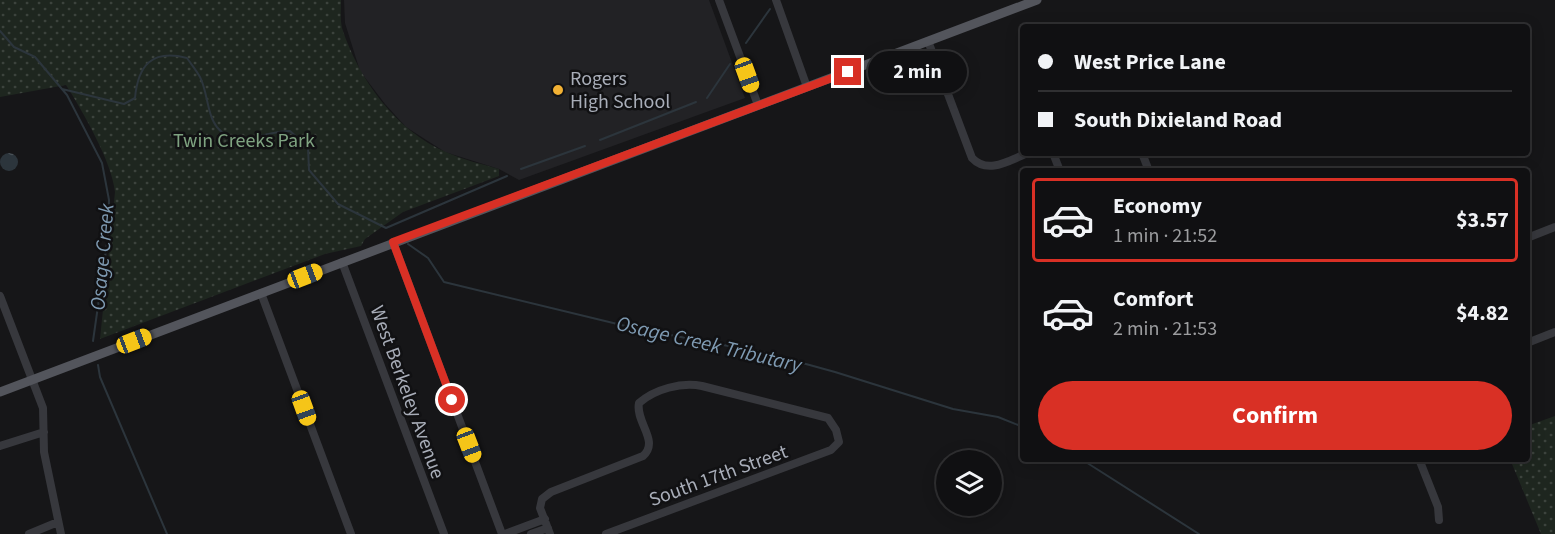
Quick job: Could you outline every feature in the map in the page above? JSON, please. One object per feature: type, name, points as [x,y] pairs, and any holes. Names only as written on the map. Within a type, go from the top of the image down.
[{"type":"main road","points":[[0,392],[1037,0]]},
{"type":"street","points":[[719,0],[758,105]]},
{"type":"street","points":[[776,0],[807,87]]},
{"type":"street","points":[[928,41],[972,158],[978,165],[991,166],[1020,156]]},
{"type":"street","points":[[1530,237],[1555,227]]},
{"type":"street","points":[[393,242],[503,534],[544,519],[549,531],[531,534]]},
{"type":"street","name":"West Berkeley Avenue","points":[[342,262],[444,534]]},
{"type":"street","points":[[261,293],[351,534]]},
{"type":"street","points":[[0,297],[43,408],[44,452],[61,534]]},
{"type":"street","points":[[1530,342],[1555,332]]},
{"type":"street","name":"South 17th Street","points":[[544,519],[540,508],[542,499],[551,492],[643,456],[649,451],[650,444],[640,418],[639,403],[645,397],[675,386],[690,383],[828,418],[836,430],[839,442],[831,450],[606,534]]},
{"type":"street","points":[[0,447],[44,432]]},
{"type":"street","points":[[1420,462],[1438,507],[1439,520]]},
{"type":"street","points":[[29,534],[58,522]]},
{"type":"shaded area","name":"Rogers High School","points":[[344,0],[709,0],[745,98],[519,180],[499,169],[445,152],[406,127],[360,71],[345,23]]},
{"type":"green space","name":"Twin Creeks Park","points":[[0,0],[341,0],[341,25],[349,47],[369,84],[395,117],[428,143],[459,157],[499,169],[499,176],[403,212],[365,239],[361,246],[325,254],[100,339],[115,192],[113,180],[96,137],[66,85],[0,97]]},
{"type":"green space","points":[[1555,416],[1555,534],[1541,534],[1511,462],[1530,462],[1530,425]]},
{"type":"water","points":[[9,153],[15,156],[18,162],[15,168],[9,171],[3,168],[0,162],[3,156]]},
{"type":"waterway","points":[[746,43],[770,9]]},
{"type":"waterway","name":"Osage Creek","points":[[0,31],[14,47],[35,57],[67,95],[102,163],[109,200],[108,236],[93,341]]},
{"type":"waterway","name":"Osage Creek Tributary","points":[[62,89],[124,104],[135,98],[139,77],[149,62],[165,56],[187,58],[204,86],[216,127],[234,137],[249,138],[290,131],[308,147],[309,170],[338,204],[386,228],[507,176]]},
{"type":"waterway","points":[[707,98],[730,64]]},
{"type":"waterway","points":[[600,140],[696,102]]},
{"type":"waterway","points":[[521,169],[585,146]]},
{"type":"waterway","name":"Osage Creek Tributary","points":[[408,244],[428,258],[444,282],[638,329],[766,353],[953,409],[998,417],[1020,426]]},
{"type":"waterway","name":"Osage Creek","points":[[98,365],[100,377],[167,534]]},
{"type":"waterway","name":"Osage Creek Tributary","points":[[1086,462],[1199,534]]},
{"type":"place","name":"Rogers High School","points":[[558,90]]},
{"type":"route","points":[[452,400],[393,242],[848,72]]}]
